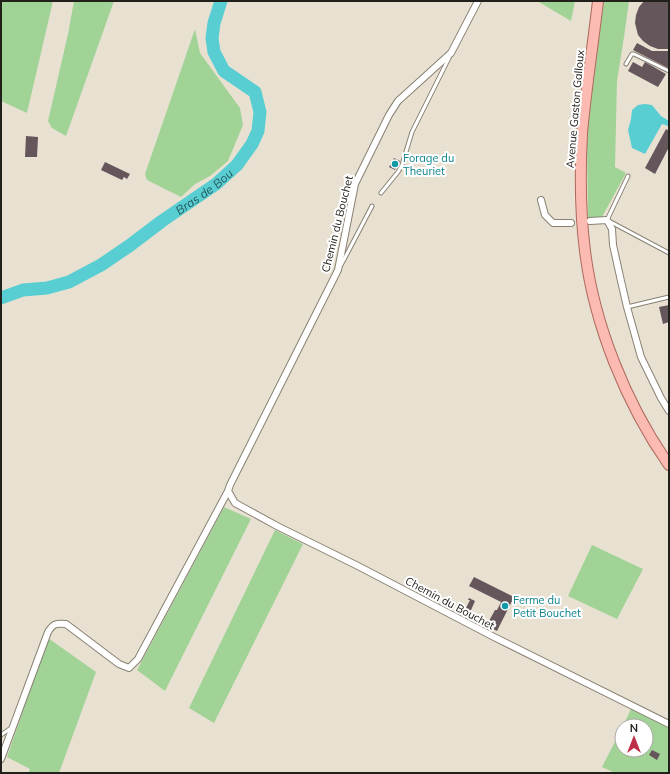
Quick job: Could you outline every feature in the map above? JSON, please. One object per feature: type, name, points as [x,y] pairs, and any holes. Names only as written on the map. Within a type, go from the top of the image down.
[{"type":"main road","name":"Avenue Gaston Galloux","points":[[598,1],[582,134],[581,196],[585,252],[594,300],[611,355],[625,389],[643,424],[669,465]]},
{"type":"street","name":"Chemin du Bouchet","points":[[1,760],[12,727],[52,625],[58,623],[66,624],[119,664],[129,668],[138,659],[228,491],[338,270],[355,184],[389,115],[398,101],[451,53],[478,1]]},
{"type":"street","points":[[541,200],[545,215],[553,223],[571,223]]},
{"type":"street","points":[[590,221],[608,220],[612,229],[613,245],[627,307],[642,357],[661,398],[669,411]]},
{"type":"street","name":"Chemin du Bouchet","points":[[228,491],[235,502],[277,526],[358,566],[494,637],[669,724]]},
{"type":"lane","points":[[381,193],[402,165],[412,132],[451,53]]},
{"type":"lane","points":[[626,64],[632,54],[634,54],[669,71]]},
{"type":"lane","points":[[628,176],[608,220],[669,253]]},
{"type":"lane","points":[[338,270],[372,206]]},
{"type":"lane","points":[[627,307],[669,297]]},
{"type":"lane","points":[[1,735],[12,727]]},
{"type":"green space","points":[[1,1],[53,1],[27,113],[1,101]]},
{"type":"green space","points":[[74,1],[114,1],[66,136],[52,128],[48,121]]},
{"type":"green space","points":[[537,1],[575,1],[571,21]]},
{"type":"green space","points":[[604,1],[629,1],[617,81],[615,167],[626,173],[602,217],[588,217],[588,117]]},
{"type":"green space","points":[[195,29],[200,53],[240,108],[243,125],[228,161],[210,176],[195,184],[181,197],[147,180],[145,174]]},
{"type":"green space","points":[[224,507],[251,519],[165,691],[137,670]]},
{"type":"green space","points":[[275,530],[303,544],[214,723],[189,708]]},
{"type":"green space","points":[[592,545],[643,569],[617,619],[568,596]]},
{"type":"green space","points":[[48,638],[96,672],[59,773],[28,773],[30,769],[7,757]]},
{"type":"green space","points":[[631,709],[649,718],[627,718]]},
{"type":"green space","points":[[654,720],[669,728],[669,773],[615,773],[602,767],[614,744],[614,758],[654,758]]},
{"type":"water","points":[[638,105],[652,105],[661,116],[669,121],[668,126],[662,124],[645,154],[632,148],[628,130],[632,110]]},
{"type":"building","points":[[644,1],[669,1],[669,49],[658,49],[650,46],[638,35],[635,23],[636,15],[639,7]]},
{"type":"building","points":[[637,43],[652,51],[669,51],[668,68],[633,50]]},
{"type":"building","points":[[633,62],[642,67],[645,62],[666,74],[658,87],[628,71]]},
{"type":"building","points":[[666,129],[669,131],[669,150],[668,149],[655,174],[645,168]]},
{"type":"building","points":[[26,136],[38,137],[37,157],[25,157]]},
{"type":"building","name":"Forage du Theuriet","points":[[394,158],[400,161],[395,170],[389,167]]},
{"type":"building","points":[[105,162],[130,174],[127,179],[124,177],[122,180],[101,170]]},
{"type":"building","points":[[669,305],[669,322],[663,324],[659,307]]},
{"type":"building","name":"Ferme du Petit Bouchet","points":[[474,577],[514,597],[497,631],[479,622],[481,617],[489,621],[501,602],[469,586]]},
{"type":"building","points":[[469,598],[475,601],[468,617],[463,614],[470,600],[468,600]]},
{"type":"building","points":[[654,751],[660,754],[657,760],[654,758]]},
{"type":"waterway","name":"Bras de Bou","points":[[1,298],[23,290],[47,288],[69,282],[101,265],[216,184],[237,165],[252,144],[258,131],[260,112],[255,92],[224,71],[214,52],[212,38],[214,23],[221,1]]},
{"type":"place","name":"Forage du Theuriet","points":[[395,164]]},
{"type":"place","name":"Ferme du Petit Bouchet","points":[[505,606]]}]
